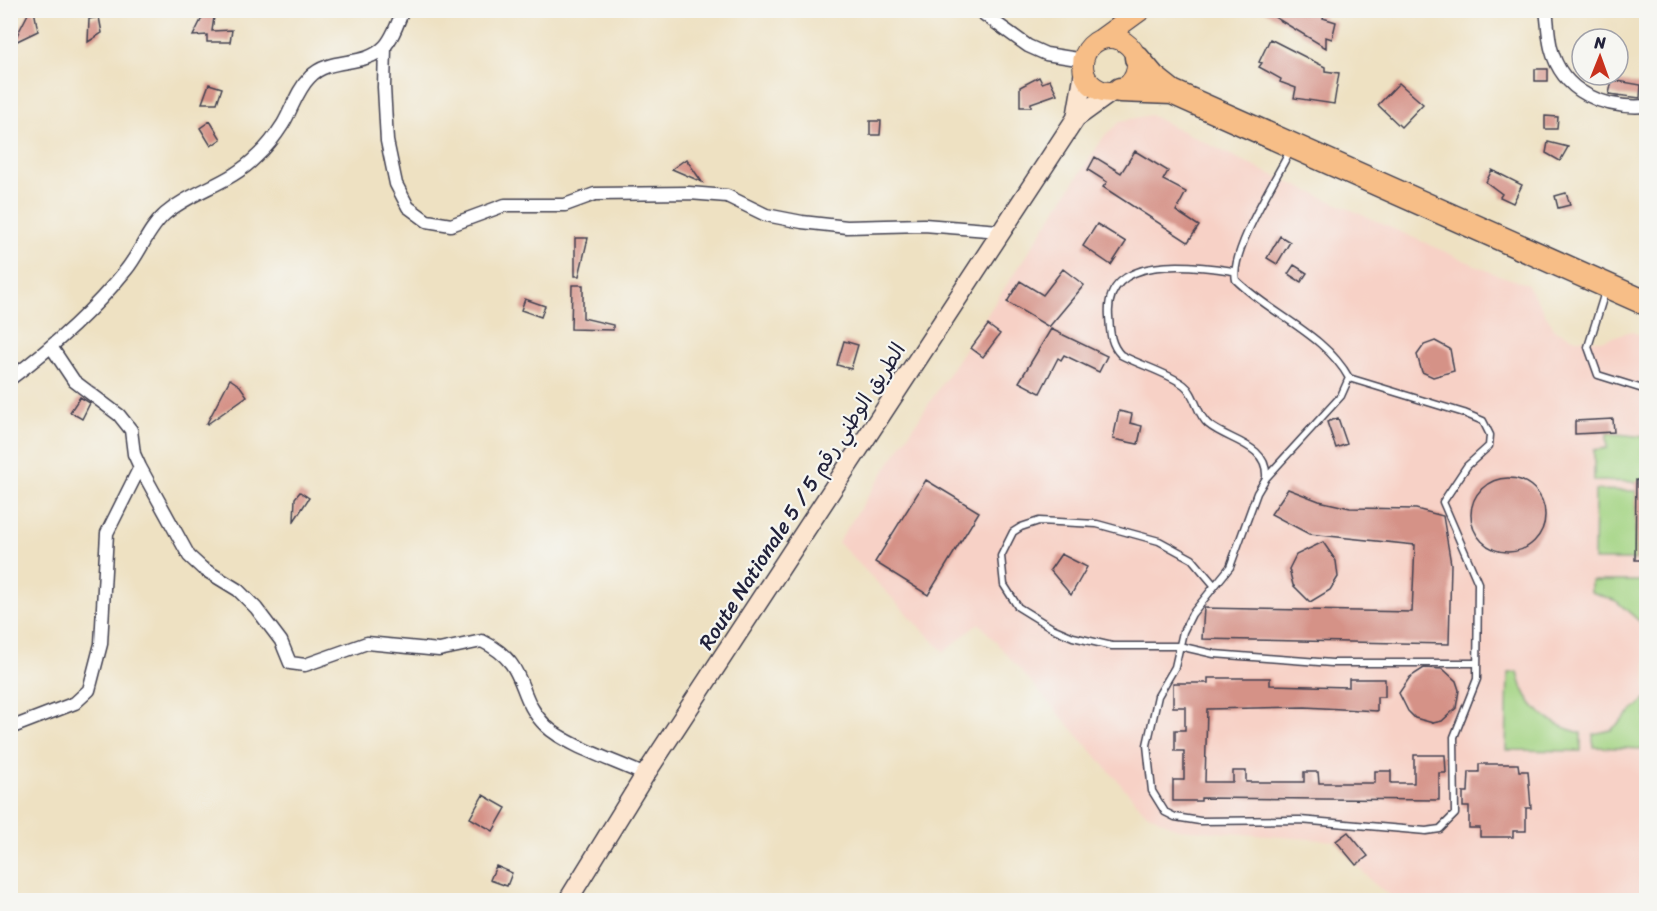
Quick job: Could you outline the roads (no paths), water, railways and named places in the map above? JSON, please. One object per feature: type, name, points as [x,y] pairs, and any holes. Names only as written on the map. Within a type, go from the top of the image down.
[{"type":"highway","points":[[1136,56],[1153,77],[1172,92],[1647,303]]},
{"type":"highway","points":[[1116,91],[1172,92]]},
{"type":"main road","points":[[1076,118],[1084,66],[1090,47],[1140,10]]},
{"type":"main road","points":[[1076,118],[1116,91],[1127,87],[1136,74],[1136,56],[1145,10]]},
{"type":"main road","points":[[1101,39],[1121,40],[1136,56]]},
{"type":"main road","points":[[1084,66],[1095,87],[1116,91]]},
{"type":"main road","name":"Route Nationale 5 / الطريق الوطني رقم 5","points":[[568,900],[645,775],[1076,118]]},
{"type":"street","points":[[403,10],[385,46],[384,87],[387,141],[396,184],[408,207],[427,222],[451,225],[505,206],[565,205],[596,194],[689,193],[727,196],[766,215],[802,222],[847,227],[924,225],[1000,231]]},
{"type":"street","points":[[978,10],[1028,46],[1084,66]]},
{"type":"street","points":[[1546,10],[1550,48],[1556,63],[1581,92],[1597,102],[1647,106]]},
{"type":"street","points":[[10,380],[52,348],[91,311],[127,268],[164,215],[184,200],[227,180],[258,156],[282,126],[296,96],[309,77],[325,65],[371,56],[385,46]]},
{"type":"street","points":[[52,348],[74,381],[119,415],[132,430],[134,454],[189,556],[202,568],[230,585],[255,608],[281,641],[290,663],[305,665],[367,643],[439,650],[482,641],[508,657],[533,709],[546,727],[566,740],[645,775]]},
{"type":"street","points":[[10,728],[75,703],[89,690],[101,644],[107,533],[140,467]]},
{"type":"lane","points":[[1292,147],[1241,248],[1233,271],[1236,280],[1246,291],[1326,349],[1341,364],[1349,378],[1464,413],[1483,422],[1488,428],[1489,446],[1467,466],[1443,502],[1478,583],[1477,679],[1454,737],[1455,814],[1440,829],[1381,829],[1300,820],[1200,821],[1175,817],[1165,812],[1150,783],[1147,745],[1151,717],[1158,696],[1175,667],[1179,646],[1192,614],[1230,567],[1257,493],[1266,478],[1341,396],[1349,378]]},
{"type":"lane","points":[[1233,271],[1169,265],[1121,278],[1114,288],[1108,308],[1110,332],[1115,349],[1121,356],[1187,387],[1207,423],[1252,449],[1263,459],[1267,467],[1266,478]]},
{"type":"lane","points":[[1607,285],[1588,347],[1598,375],[1647,390]]},
{"type":"lane","points":[[1214,585],[1192,559],[1159,541],[1097,524],[1039,521],[1013,532],[1001,556],[1004,585],[1018,607],[1052,628],[1073,637],[1112,646],[1179,646],[1214,654],[1287,661],[1477,663]]}]
